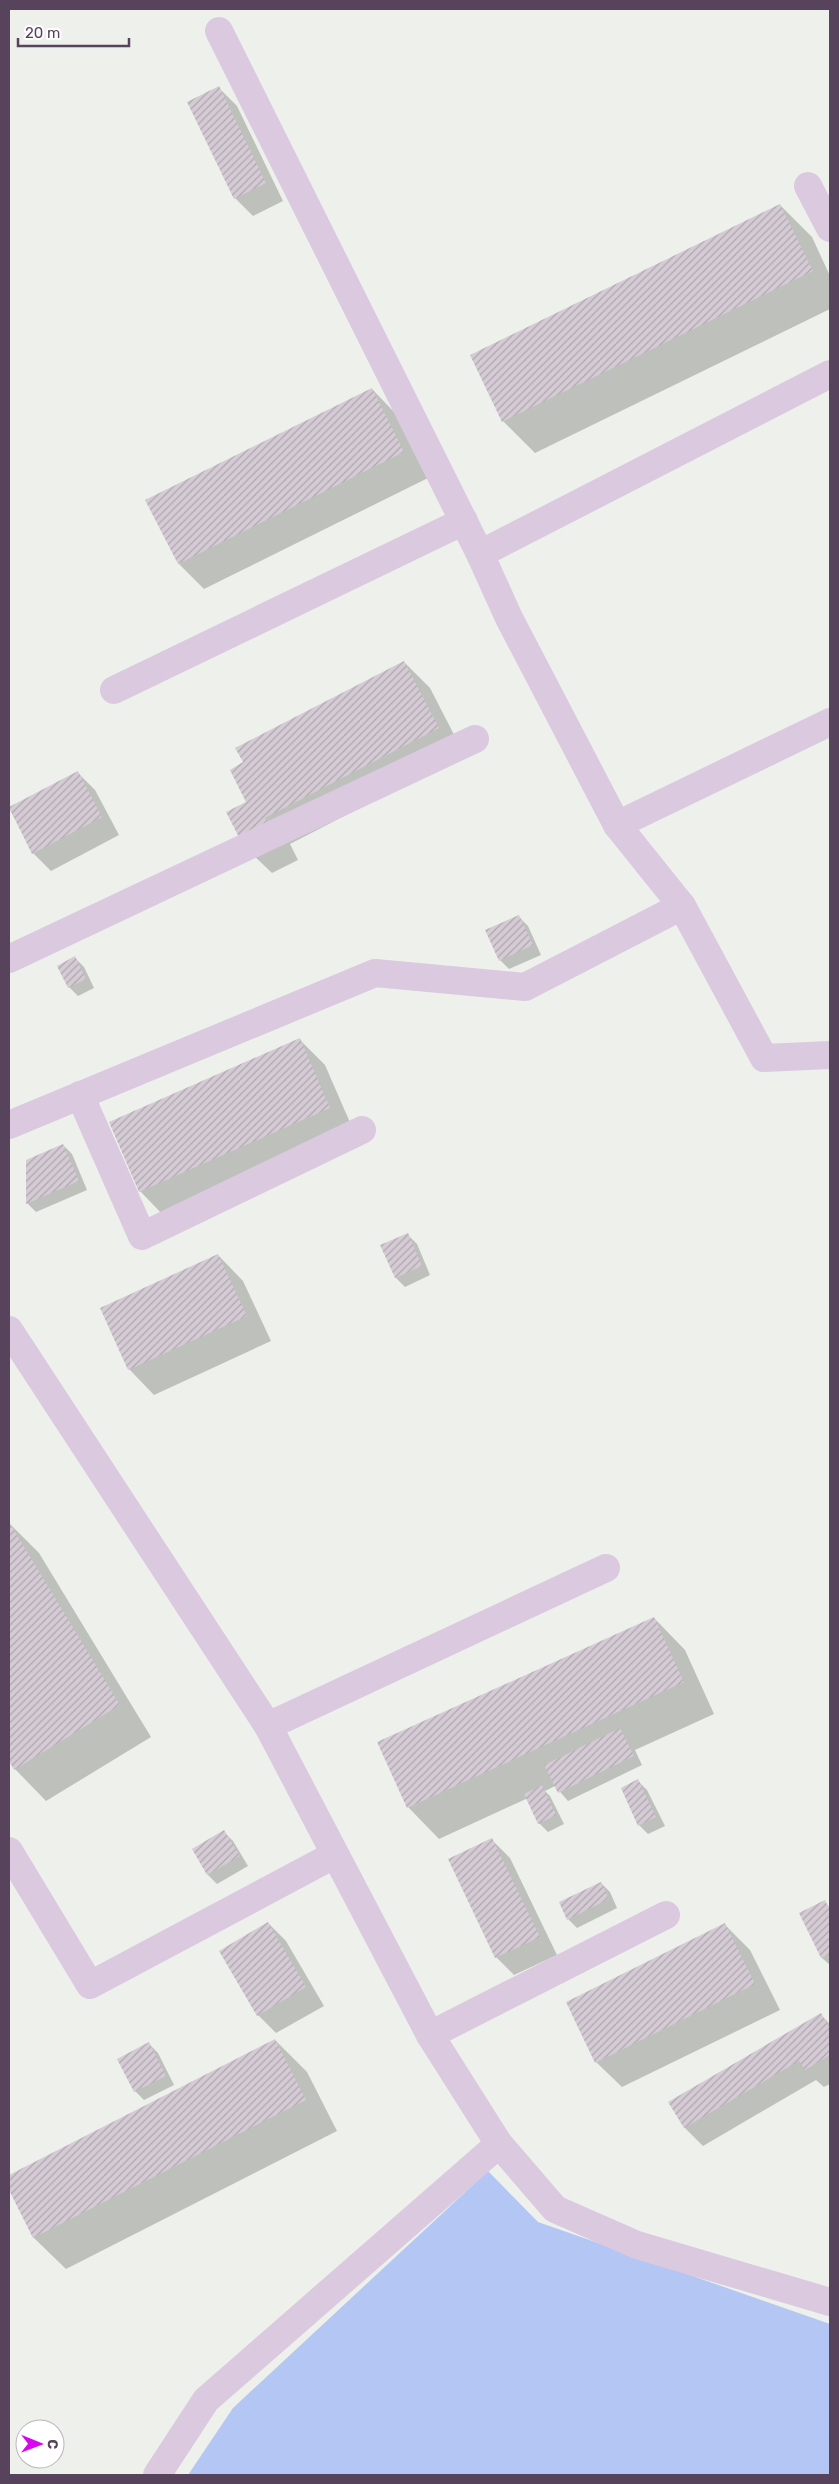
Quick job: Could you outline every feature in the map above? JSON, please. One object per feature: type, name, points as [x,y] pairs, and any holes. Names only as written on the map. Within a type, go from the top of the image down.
[{"type":"lane","points":[[219,31],[464,521],[510,618],[617,825],[682,906],[764,1058],[830,1055]]},
{"type":"lane","points":[[808,186],[830,228]]},
{"type":"lane","points":[[480,554],[830,374]]},
{"type":"lane","points":[[114,690],[464,521]]},
{"type":"lane","points":[[617,825],[830,722]]},
{"type":"lane","points":[[9,959],[475,739]]},
{"type":"lane","points":[[9,1125],[375,973],[525,986],[682,906]]},
{"type":"lane","points":[[80,1095],[142,1236],[362,1130]]},
{"type":"lane","points":[[9,1330],[268,1726],[430,2035],[500,2144],[555,2209],[637,2245],[830,2302]]},
{"type":"lane","points":[[268,1726],[606,1568]]},
{"type":"lane","points":[[9,1851],[90,1984],[334,1855]]},
{"type":"lane","points":[[430,2035],[666,1916]]},
{"type":"lane","points":[[157,2475],[206,2400],[500,2144]]},
{"type":"shaded area","points":[[488,2171],[538,2222],[830,2324],[830,2475],[188,2475],[233,2408]]},
{"type":"building","points":[[219,86],[266,183],[234,199],[187,102]]},
{"type":"building","points":[[780,204],[813,271],[502,422],[470,355]]},
{"type":"building","points":[[372,388],[404,452],[178,564],[145,500]]},
{"type":"building","points":[[404,661],[439,728],[265,818],[274,834],[245,849],[226,812],[246,802],[230,770],[243,762],[235,748]]},
{"type":"building","points":[[78,771],[102,817],[32,854],[9,807]]},
{"type":"building","points":[[519,915],[533,945],[499,961],[485,930]]},
{"type":"building","points":[[75,956],[86,979],[68,988],[57,966]]},
{"type":"building","points":[[300,1038],[330,1108],[139,1192],[109,1122]]},
{"type":"building","points":[[63,1144],[79,1181],[26,1204],[26,1160]]},
{"type":"building","points":[[408,1233],[422,1266],[395,1278],[380,1245]]},
{"type":"building","points":[[218,1254],[247,1316],[128,1370],[100,1308]]},
{"type":"building","points":[[9,1522],[120,1705],[14,1770],[9,1761]]},
{"type":"building","points":[[654,1617],[684,1682],[407,1808],[377,1742]]},
{"type":"building","points":[[620,1728],[634,1756],[558,1793],[544,1765]]},
{"type":"building","points":[[638,1779],[656,1817],[638,1826],[621,1788]]},
{"type":"building","points":[[542,1785],[556,1815],[538,1824],[524,1794]]},
{"type":"building","points":[[224,1830],[240,1856],[207,1875],[192,1849]]},
{"type":"building","points":[[492,1838],[540,1937],[495,1958],[448,1859]]},
{"type":"building","points":[[601,1882],[609,1899],[567,1920],[559,1902]]},
{"type":"building","points":[[825,1900],[830,1911],[830,1954],[821,1958],[799,1913]]},
{"type":"building","points":[[268,1922],[306,1987],[257,2016],[219,1951]]},
{"type":"building","points":[[725,1923],[755,1984],[595,2063],[566,2002]]},
{"type":"building","points":[[821,2013],[830,2029],[830,2055],[805,2070],[799,2061],[684,2128],[668,2102]]},
{"type":"building","points":[[275,2039],[306,2100],[33,2238],[9,2190],[9,2175]]},
{"type":"building","points":[[149,2042],[166,2076],[134,2092],[117,2059]]}]
